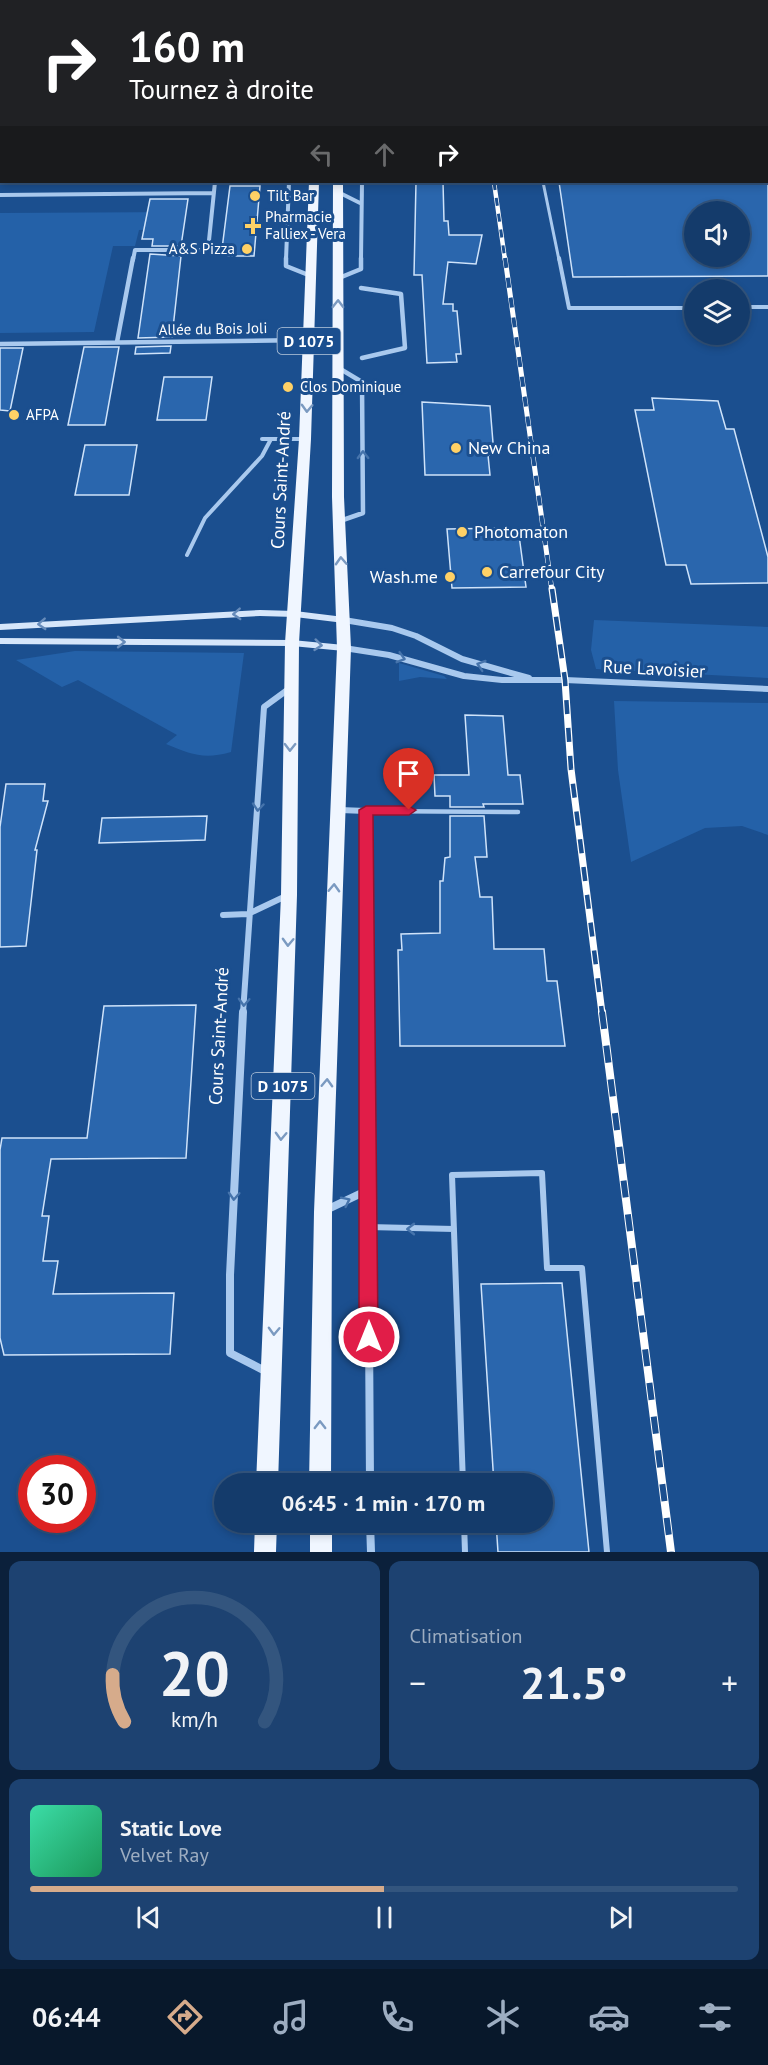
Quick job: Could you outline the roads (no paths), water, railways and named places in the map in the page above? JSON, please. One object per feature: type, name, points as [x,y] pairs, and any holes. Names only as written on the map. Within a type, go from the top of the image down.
[{"type":"main road","name":"Cours Saint-André","points":[[268,1473],[290,895],[292,642],[305,438],[314,183]]},
{"type":"main road","name":"D 1075","points":[[320,1473],[323,1212],[336,810],[344,648],[339,522],[338,187]]},
{"type":"main road","points":[[0,627],[260,613],[295,614],[344,620]]},
{"type":"main road","points":[[0,642],[292,642],[344,648]]},
{"type":"main road","points":[[265,1552],[266,1533]]},
{"type":"main road","points":[[321,1533],[321,1552]]},
{"type":"street","points":[[117,342],[135,250],[208,250],[215,183]]},
{"type":"street","points":[[289,183],[286,266],[311,276]]},
{"type":"street","points":[[339,278],[361,269],[362,183]]},
{"type":"street","points":[[338,187],[360,203]]},
{"type":"street","points":[[0,195],[214,193]]},
{"type":"street","points":[[361,288],[401,294],[405,348],[362,358]]},
{"type":"street","name":"Allée du Bois Joli","points":[[0,344],[309,340]]},
{"type":"street","points":[[337,367],[362,382],[363,513],[339,522]]},
{"type":"street","name":"Rue Lavoisier","points":[[344,620],[392,628],[416,636],[462,658],[538,680]]},
{"type":"street","name":"Rue Lavoisier","points":[[344,648],[389,655],[464,676],[502,680],[768,689]]},
{"type":"street","name":"Cours Saint-André","points":[[272,1375],[230,1353],[230,1275],[248,914],[264,707],[291,688]]},
{"type":"street","points":[[336,810],[366,810],[370,1473]]},
{"type":"street","points":[[224,915],[248,914],[290,895]]},
{"type":"street","points":[[323,1212],[368,1190]]},
{"type":"street","points":[[370,1533],[371,1552]]},
{"type":"lane","points":[[543,183],[569,308],[684,308]]},
{"type":"lane","points":[[750,307],[768,307]]},
{"type":"lane","points":[[262,439],[305,438]]},
{"type":"lane","points":[[187,555],[205,518],[262,456],[271,439]]},
{"type":"lane","points":[[366,810],[518,812]]},
{"type":"lane","points":[[463,1473],[452,1175],[542,1173],[547,1268],[582,1268],[607,1552]]},
{"type":"lane","points":[[368,1227],[454,1229]]},
{"type":"lane","points":[[464,1533],[465,1552]]},
{"type":"railway","points":[[494,183],[505,260]]},
{"type":"railway","points":[[505,258],[552,591]]},
{"type":"railway","points":[[552,589],[565,680],[571,769],[602,1013]]},
{"type":"railway","points":[[602,1012],[671,1552]]},
{"type":"place","name":"Tilt Bar","points":[[255,196]]},
{"type":"place","name":"Pharmacie Falliex - Vera","points":[[253,226]]},
{"type":"place","name":"A&S Pizza","points":[[247,249]]},
{"type":"place","name":"Clos Dominique","points":[[288,387]]},
{"type":"place","name":"AFPA","points":[[14,415]]},
{"type":"place","name":"New China","points":[[456,448]]},
{"type":"place","name":"Photomaton","points":[[462,532]]},
{"type":"place","name":"Carrefour City","points":[[487,572]]},
{"type":"place","name":"Wash.me","points":[[450,577]]}]
